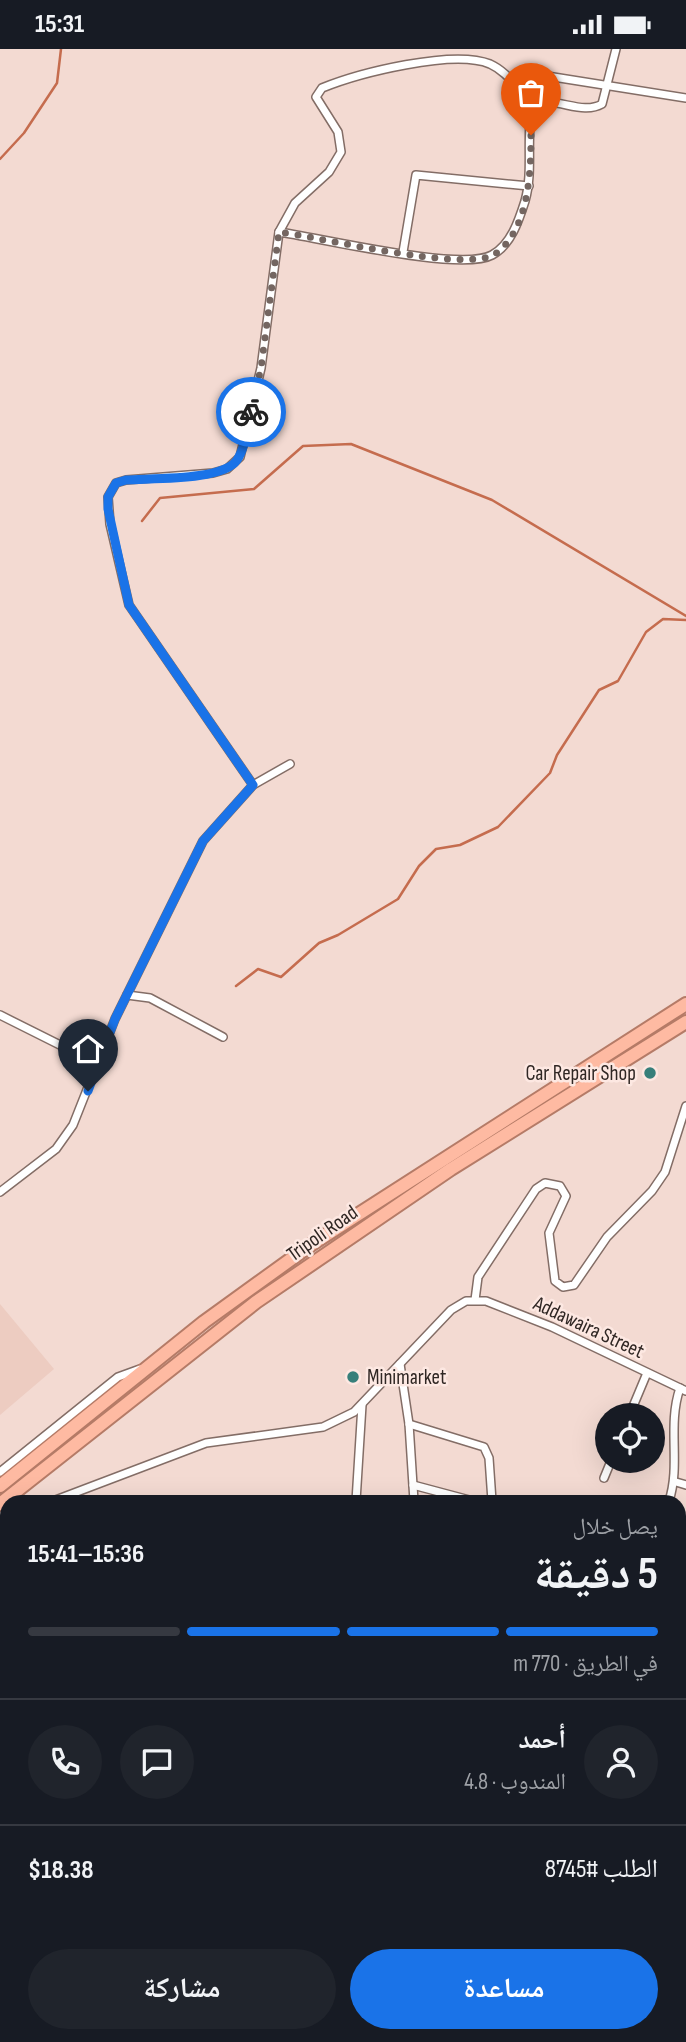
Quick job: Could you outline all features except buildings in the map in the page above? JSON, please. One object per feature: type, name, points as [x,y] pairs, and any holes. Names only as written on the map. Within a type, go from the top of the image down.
[{"type":"highway","points":[[0,1486],[247,1291],[355,1215],[686,1004]]},
{"type":"highway","name":"Tripoli Road","points":[[12,1495],[256,1302],[451,1169],[686,1022]]},
{"type":"highway","points":[[23,1486],[25,1495]]},
{"type":"street","points":[[253,785],[129,605],[110,524],[108,497],[116,483],[213,473],[227,469],[240,457],[261,368],[279,232],[295,203],[329,172],[341,152],[338,131],[316,97],[322,88],[379,71],[467,59],[494,65],[535,103],[594,108],[604,102],[615,49]]},
{"type":"street","points":[[522,72],[686,98]]},
{"type":"street","points":[[279,232],[471,260],[495,253],[517,224],[528,186],[531,111],[535,103]]},
{"type":"street","points":[[402,252],[416,175],[528,186]]},
{"type":"street","points":[[0,1192],[56,1149],[73,1125],[127,995],[203,841],[253,785],[290,764]]},
{"type":"street","points":[[127,995],[150,998],[223,1037]]},
{"type":"street","points":[[0,1015],[98,1064]]},
{"type":"street","points":[[69,1495],[206,1443],[323,1427],[345,1418],[362,1404],[451,1310],[475,1300],[478,1277],[536,1189],[545,1183],[560,1186],[566,1196],[548,1233],[555,1281],[563,1287],[574,1285],[607,1237],[652,1191],[665,1172],[686,1106]]},
{"type":"street","name":"Addawaira Street","points":[[475,1300],[552,1327],[683,1389]]},
{"type":"street","points":[[400,1364],[409,1424],[414,1495]]},
{"type":"street","points":[[0,1472],[118,1377],[148,1367]]},
{"type":"street","points":[[634,1403],[647,1373]]},
{"type":"street","points":[[671,1495],[676,1482],[672,1416],[683,1389]]},
{"type":"street","points":[[356,1495],[362,1404]]},
{"type":"street","points":[[409,1424],[484,1447],[489,1458],[492,1495]]},
{"type":"street","points":[[604,1478],[606,1473]]},
{"type":"street","points":[[676,1482],[686,1485]]},
{"type":"street","points":[[413,1485],[450,1495]]},
{"type":"shaded area","points":[[0,1304],[54,1369],[0,1415]]},
{"type":"waterway","points":[[0,159],[24,133],[57,83],[61,49]]},
{"type":"waterway","points":[[142,521],[160,498],[254,489],[303,446],[351,444],[492,500],[686,616]]},
{"type":"waterway","points":[[236,986],[258,969],[281,977],[319,943],[338,935],[398,899],[419,866],[436,849],[460,845],[498,827],[550,773],[557,755],[599,690],[618,681],[646,632],[663,619],[686,620]]},
{"type":"way so far","points":[[251,412],[261,368],[279,232],[437,258],[486,258],[503,246],[517,224],[528,186],[531,135]]},
{"type":"place","name":"Car Repair Shop","points":[[650,1073]]},
{"type":"place","name":"Minimarket","points":[[353,1377]]},
{"type":"route","points":[[88,1091],[115,1019],[203,841],[253,785],[212,730],[129,605],[123,590],[110,524],[108,497],[116,483],[126,480],[213,473],[227,469],[240,457],[251,412]]}]
